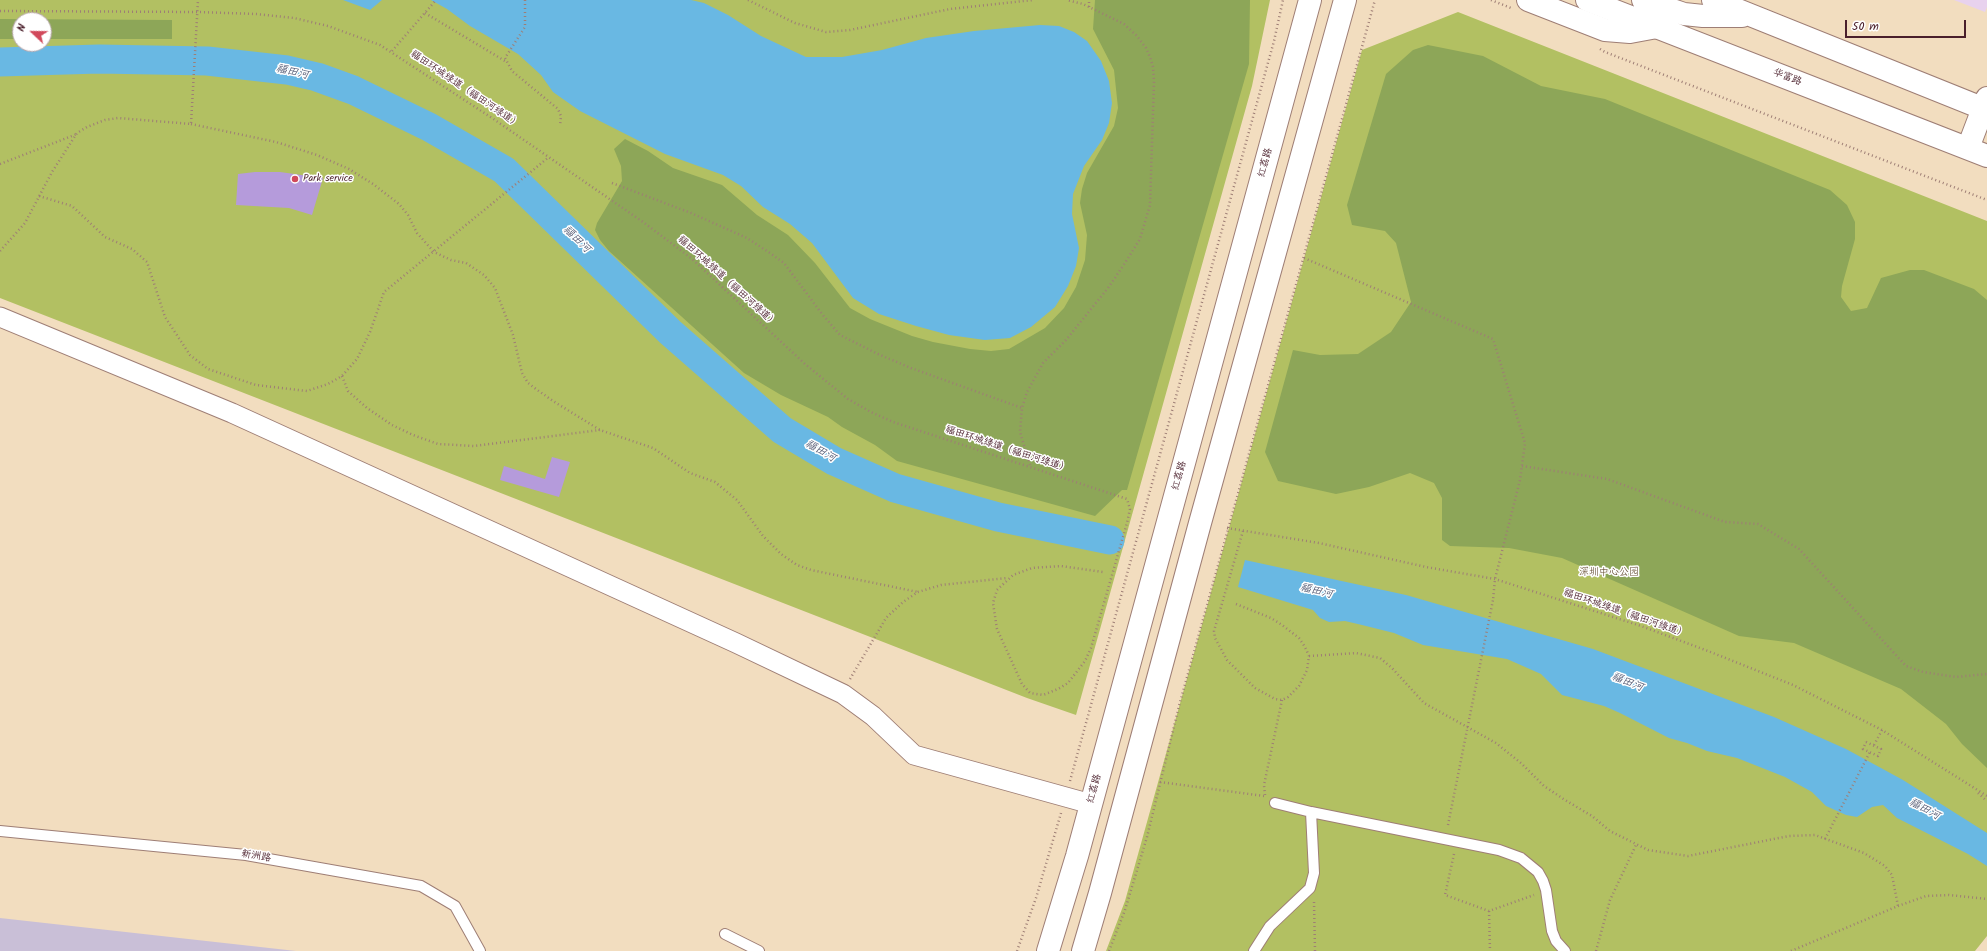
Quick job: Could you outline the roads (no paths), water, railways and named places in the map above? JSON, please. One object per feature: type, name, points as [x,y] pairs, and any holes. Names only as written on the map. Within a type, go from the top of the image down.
[{"type":"main road","points":[[1299,41],[1302,0]]},
{"type":"main road","name":"红荔路","points":[[1048,951],[1065,898],[1091,804],[1310,0]]},
{"type":"main road","name":"华富路","points":[[1587,0],[1978,152]]},
{"type":"main road","points":[[1643,0],[1684,14],[1703,16],[1751,16]]},
{"type":"main road","points":[[1713,0],[1986,106],[1978,152]]},
{"type":"main road","points":[[1520,4],[1605,30],[1630,32],[1657,27]]},
{"type":"main road","points":[[1083,951],[1200,523],[1345,6]]},
{"type":"street","points":[[0,317],[232,413],[729,639],[843,694],[872,716],[914,755],[1091,804]]},
{"type":"lane","points":[[1275,803],[1311,812],[1499,850],[1521,858],[1538,872],[1546,890],[1552,931],[1556,941],[1565,951]]},
{"type":"lane","points":[[1254,951],[1270,926],[1310,888],[1314,873],[1311,812]]},
{"type":"lane","name":"新洲路","points":[[0,831],[246,855],[421,886],[455,906],[480,951]]},
{"type":"lane","points":[[724,934],[759,951]]},
{"type":"water","points":[[343,0],[382,0],[370,10]]},
{"type":"water","points":[[431,0],[691,0],[704,3],[728,15],[761,36],[806,57],[842,57],[882,50],[926,38],[974,31],[1040,25],[1059,26],[1074,32],[1087,41],[1101,61],[1109,81],[1112,103],[1109,123],[1102,140],[1084,166],[1073,194],[1072,214],[1079,248],[1076,266],[1068,286],[1055,307],[1031,327],[1010,338],[985,340],[949,335],[879,314],[853,298],[812,243],[790,224],[763,207],[741,186],[723,175],[665,154],[580,111],[553,92],[541,75],[518,54],[470,26],[447,9]]},
{"type":"water","points":[[1245,560],[1406,595],[1593,649],[1774,717],[1846,749],[1903,780],[1987,833],[1987,866],[1968,854],[1897,818],[1883,805],[1872,807],[1857,817],[1846,815],[1826,806],[1812,792],[1785,777],[1737,758],[1707,751],[1669,738],[1604,706],[1562,695],[1541,674],[1507,659],[1423,645],[1394,633],[1345,621],[1329,622],[1320,618],[1313,610],[1238,587]]},
{"type":"waterway","name":"福田河","points":[[0,62],[99,59],[207,61],[287,70],[317,77],[353,90],[429,127],[504,170],[670,332],[782,430],[834,461],[895,488],[998,517],[1110,540]]},
{"type":"place","name":"Park service","points":[[295,179]]},
{"type":"park label","name":"深圳中心公园","points":[[1609,573]]}]
